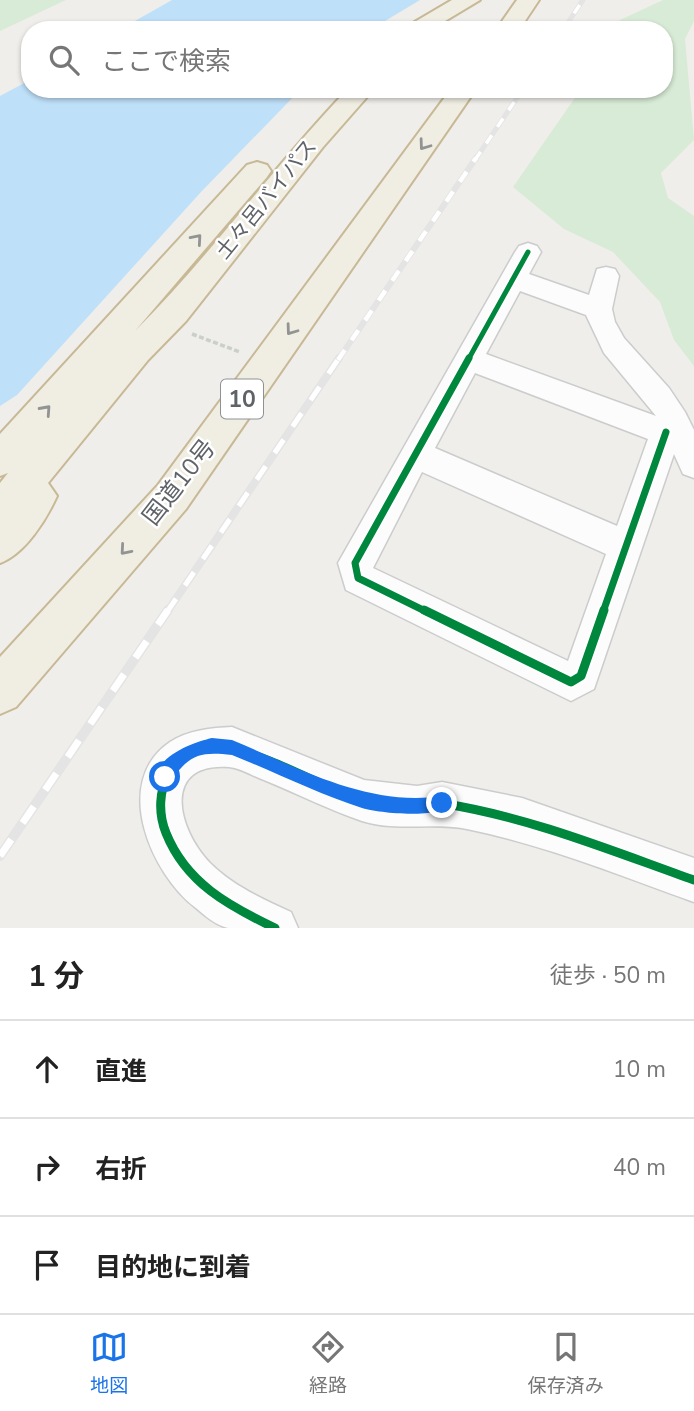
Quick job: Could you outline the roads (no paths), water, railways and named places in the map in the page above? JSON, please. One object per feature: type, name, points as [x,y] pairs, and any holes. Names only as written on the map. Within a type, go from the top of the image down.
[{"type":"highway","points":[[429,21],[469,0]]},
{"type":"highway","points":[[449,21],[484,0]]},
{"type":"highway","points":[[513,21],[528,0]]},
{"type":"highway","points":[[0,460],[323,98]]},
{"type":"highway","name":"土々呂バイパス","points":[[0,544],[147,357],[179,322],[313,141],[354,98]]},
{"type":"highway","name":"国道10号","points":[[0,691],[172,497],[458,98]]},
{"type":"highway","name":"土々呂バイパス","points":[[0,512],[136,351],[179,322]]},
{"type":"street","points":[[599,309],[521,265],[355,563],[358,578],[571,682],[581,676],[625,546],[680,445]]},
{"type":"street","points":[[606,276],[599,318],[612,343],[661,397],[680,445]]},
{"type":"street","points":[[468,359],[680,445]]},
{"type":"street","points":[[415,454],[625,546]]},
{"type":"street","points":[[275,928],[218,900],[186,868],[165,837],[160,805],[165,777],[177,759],[192,749],[212,745],[232,747],[364,802],[417,807],[442,803],[522,819],[694,880]]},
{"type":"water","points":[[172,0],[420,0],[385,21],[135,21]]},
{"type":"water","points":[[21,85],[21,98],[292,98],[201,192],[17,395],[0,406],[0,96]]},
{"type":"railway","points":[[569,21],[583,0]]},
{"type":"railway","points":[[475,160],[517,98]]},
{"type":"railway","points":[[338,360],[476,158]]},
{"type":"railway","points":[[167,612],[339,358]]},
{"type":"railway","points":[[0,856],[168,610]]}]
